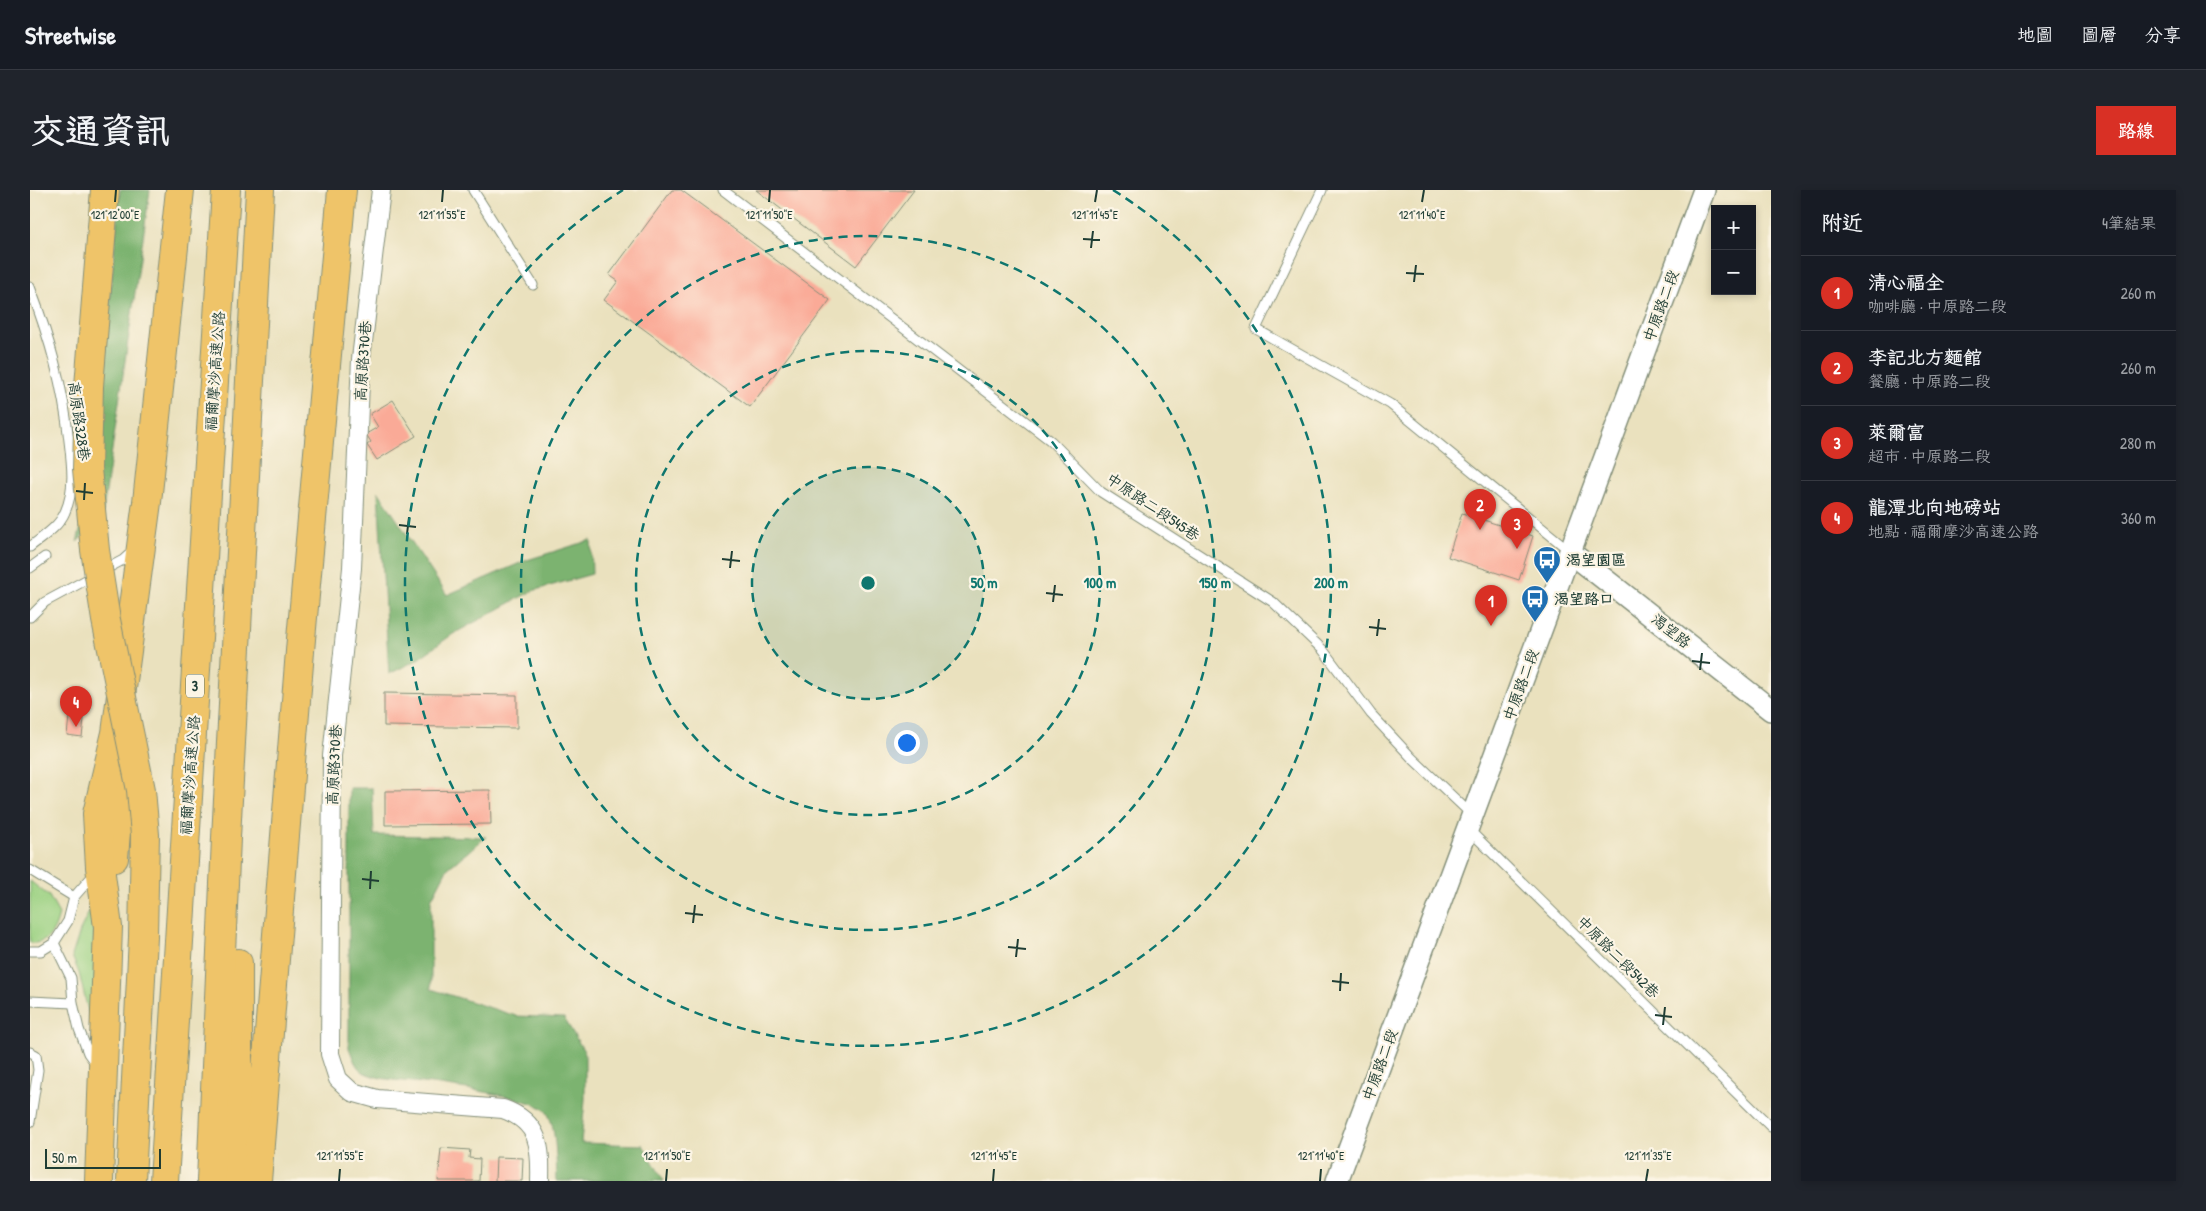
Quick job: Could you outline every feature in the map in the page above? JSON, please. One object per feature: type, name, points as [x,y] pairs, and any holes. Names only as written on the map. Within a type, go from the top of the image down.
[{"type":"highway","points":[[105,190],[90,386],[87,469],[95,550],[106,620],[141,790],[145,835],[143,937],[131,1181]]},
{"type":"highway","points":[[107,960],[116,914],[114,858],[123,751],[127,642],[123,601],[140,545],[148,492],[180,190]]},
{"type":"highway","name":"福爾摩沙高速公路","points":[[164,1181],[226,190]]},
{"type":"highway","points":[[211,1181],[226,838],[260,190]]},
{"type":"highway","points":[[256,1181],[300,649],[342,190]]},
{"type":"highway","points":[[99,1181],[108,927],[100,867],[97,814],[116,732],[127,642]]},
{"type":"highway","points":[[226,838],[238,928],[238,1181]]},
{"type":"street","name":"高原路370巷","points":[[381,190],[361,358],[352,568],[332,756],[330,1054],[338,1079],[352,1092],[377,1099],[503,1109],[517,1114],[534,1131],[541,1151],[540,1181]]},
{"type":"street","name":"中原路二段","points":[[1337,1181],[1704,190]]},
{"type":"street","name":"渴望路","points":[[1570,552],[1771,710]]},
{"type":"lane","points":[[473,190],[533,285]]},
{"type":"lane","name":"中原路二段545巷","points":[[723,190],[1050,441],[1101,492],[1273,602],[1324,650],[1371,714],[1470,822]]},
{"type":"lane","points":[[1322,190],[1256,329],[1390,404],[1570,552]]},
{"type":"lane","name":"高原路328巷","points":[[30,287],[46,328],[60,378],[72,467],[71,492],[65,514],[49,532],[30,547]]},
{"type":"lane","points":[[30,617],[45,602],[124,560],[140,545]]},
{"type":"lane","points":[[30,568],[45,557]]},
{"type":"lane","points":[[90,577],[123,601]]},
{"type":"lane","name":"中原路二段542巷","points":[[1470,822],[1771,1127]]},
{"type":"lane","points":[[30,951],[41,950],[54,943],[68,921],[74,897],[100,867]]},
{"type":"lane","points":[[30,870],[74,897]]},
{"type":"lane","points":[[54,943],[71,978],[73,1003],[79,1029],[88,1053],[102,1073]]},
{"type":"lane","points":[[30,1001],[73,1003]]},
{"type":"lane","points":[[30,1052],[36,1055],[38,1070],[30,1122]]},
{"type":"green space","points":[[120,190],[150,190],[102,518],[77,542],[92,486]]},
{"type":"green space","points":[[378,491],[447,595],[527,560],[591,540],[592,574],[532,591],[453,634],[415,661],[389,674]]},
{"type":"green space","points":[[349,788],[372,788],[374,835],[486,837],[447,869],[431,900],[431,989],[516,1016],[564,1018],[585,1053],[585,1099],[581,1143],[643,1145],[664,1181],[557,1181],[552,1124],[545,1110],[537,1105],[486,1092],[378,1077],[365,1073],[359,1068],[349,1048]]},
{"type":"green space","points":[[30,881],[49,896],[59,914],[50,935],[37,943],[30,943]]},
{"type":"green space","points":[[92,906],[99,987],[94,1036],[79,973],[72,956],[81,928]]},
{"type":"building","points":[[672,190],[681,190],[830,300],[750,407],[604,300],[618,281],[609,275]]},
{"type":"building","points":[[756,190],[914,190],[856,266]]},
{"type":"building","points":[[393,400],[416,436],[377,460],[367,445],[371,442],[366,434],[378,427],[370,414]]},
{"type":"building","points":[[1462,513],[1533,536],[1519,580],[1448,557]]},
{"type":"building","points":[[384,693],[517,695],[517,728],[384,726]]},
{"type":"building","points":[[69,717],[84,719],[82,737],[67,735]]},
{"type":"building","points":[[490,790],[491,824],[385,825],[385,791]]},
{"type":"building","points":[[441,1148],[470,1150],[469,1158],[480,1159],[479,1181],[438,1181]]},
{"type":"building","points":[[496,1157],[523,1158],[522,1181],[495,1181]]},
{"type":"place","name":"李記北方麵館","points":[[1480,530]]},
{"type":"place","name":"萊爾富","points":[[1517,549]]},
{"type":"place","name":"渴望園區","points":[[1547,584]]},
{"type":"place","name":"渴望路口","points":[[1535,623]]},
{"type":"place","name":"清心福全","points":[[1491,626]]},
{"type":"place","name":"龍潭北向地磅站","points":[[76,727]]}]
